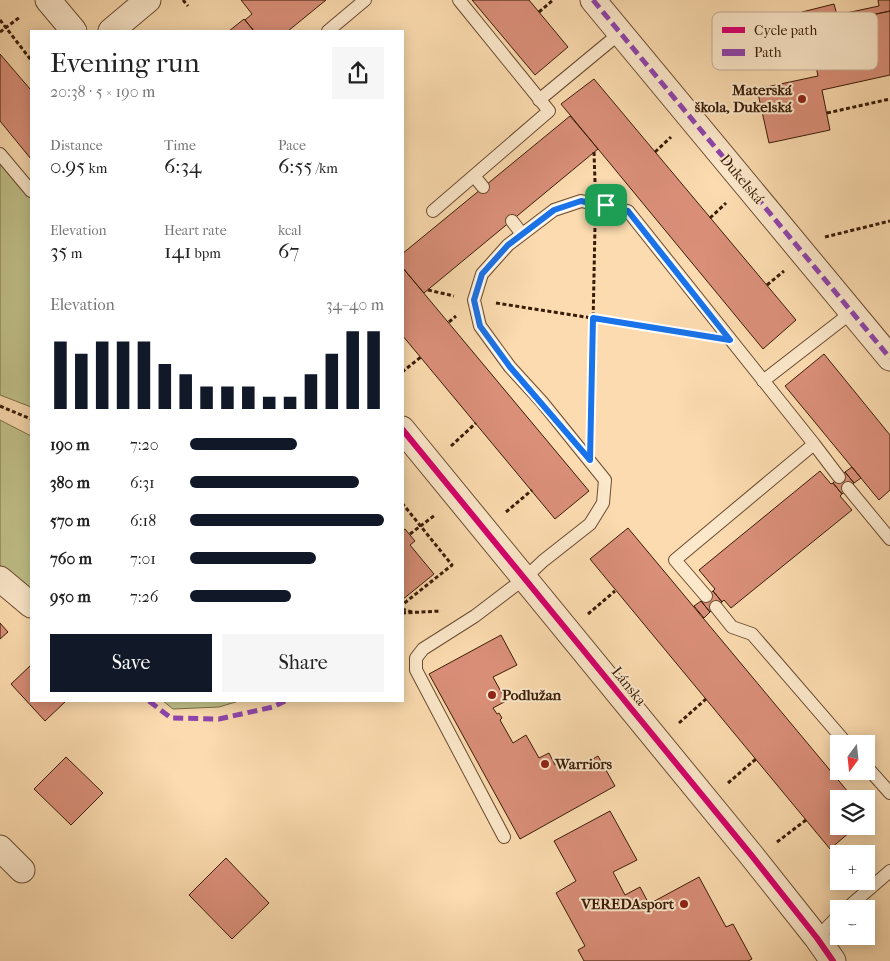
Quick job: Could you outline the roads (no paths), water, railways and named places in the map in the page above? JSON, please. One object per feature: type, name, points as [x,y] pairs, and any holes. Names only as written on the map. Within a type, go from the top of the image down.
[{"type":"street","points":[[48,0],[73,30]]},
{"type":"street","points":[[111,30],[148,0]]},
{"type":"street","name":"Dukelská","points":[[593,0],[890,358]]},
{"type":"street","name":"Lánska","points":[[404,431],[817,938],[833,961]]},
{"type":"street","points":[[0,579],[30,604]]},
{"type":"street","points":[[0,848],[22,870]]},
{"type":"lane","points":[[329,30],[365,0]]},
{"type":"lane","points":[[434,211],[549,111],[459,0]]},
{"type":"lane","points":[[540,100],[620,33]]},
{"type":"lane","points":[[0,154],[30,190]]},
{"type":"lane","points":[[474,176],[484,187]]},
{"type":"lane","points":[[504,837],[416,670],[416,658],[423,649],[475,616],[525,578],[543,561],[590,524],[604,503],[605,480],[510,367],[480,326],[474,300],[482,274],[508,245],[554,210],[581,201],[628,211],[840,477]]},
{"type":"lane","points":[[512,220],[522,234]]},
{"type":"lane","points":[[763,381],[852,312]]},
{"type":"lane","points":[[706,596],[675,560],[814,444]]},
{"type":"lane","points":[[848,488],[885,522],[890,539]]},
{"type":"lane","points":[[716,607],[732,627],[752,634],[839,735]]},
{"type":"lane","points":[[875,776],[890,793]]},
{"type":"lane","points":[[856,900],[890,871]]},
{"type":"lane","points":[[817,938],[830,924]]},
{"type":"place","name":"Materská škola, Dukelská","points":[[802,99]]},
{"type":"place","name":"Podlužan","points":[[492,695]]},
{"type":"place","name":"Warriors","points":[[545,764]]},
{"type":"place","name":"VEREDAsport","points":[[684,904]]}]
